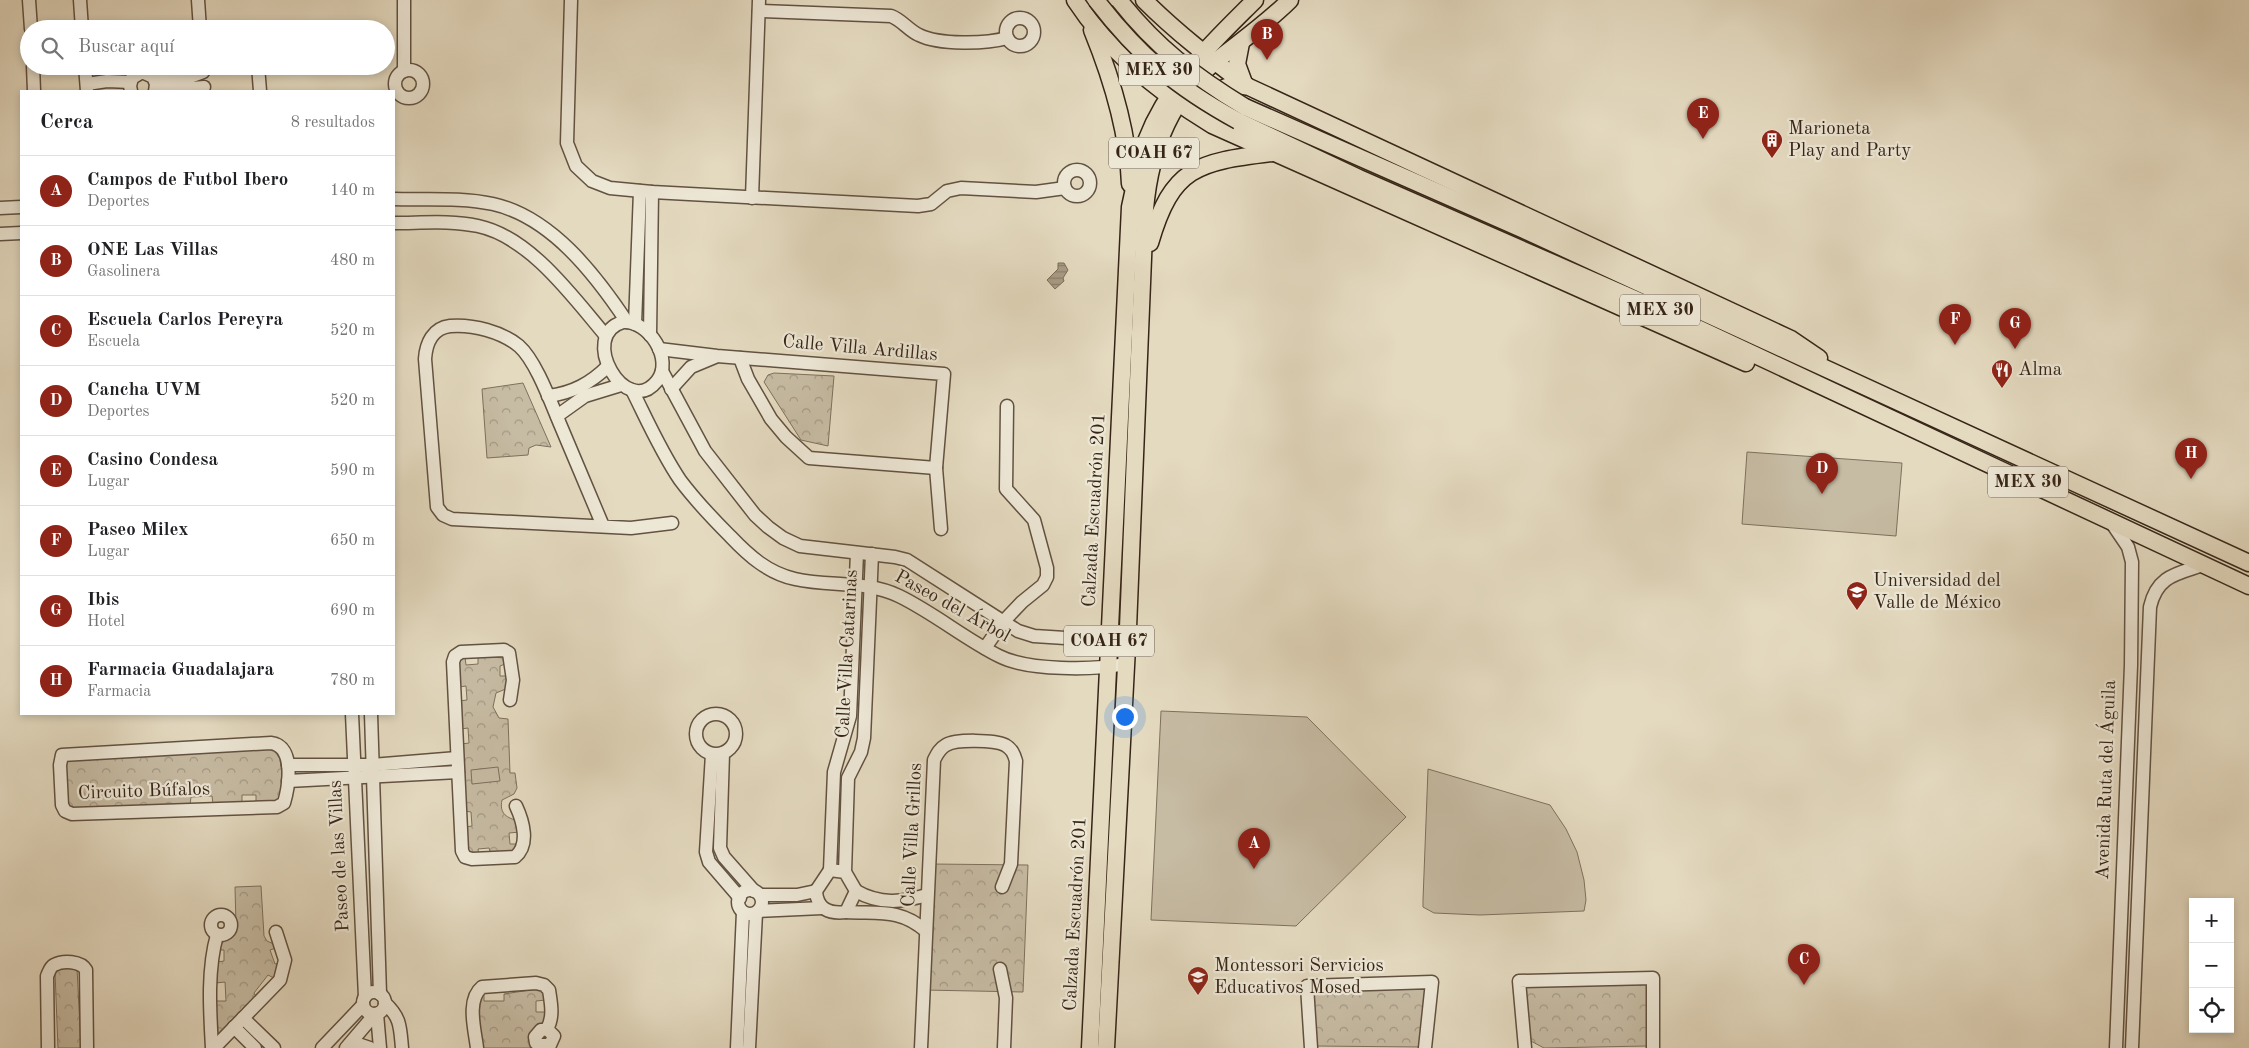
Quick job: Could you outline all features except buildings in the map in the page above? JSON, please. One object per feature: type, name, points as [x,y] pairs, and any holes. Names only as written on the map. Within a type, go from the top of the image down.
[{"type":"main road","points":[[1075,0],[1087,18],[1132,65],[1173,100],[1212,125],[1745,362],[1768,371],[1806,380]]},
{"type":"main road","name":"MEX 30","points":[[1096,0],[1119,30],[1153,65],[1208,105],[1247,125],[1351,174],[1512,243],[2249,586]]},
{"type":"main road","name":"MEX 30","points":[[1118,0],[1146,32],[1185,68],[1245,106],[1524,230],[2249,563]]},
{"type":"main road","points":[[1144,0],[1168,24],[1247,85],[1792,339],[1812,352],[1831,371]]},
{"type":"main road","name":"COAH 67","points":[[1209,57],[1222,32],[1255,0]]},
{"type":"main road","name":"COAH 67","points":[[1209,57],[1242,42],[1269,21],[1290,0]]},
{"type":"main road","points":[[1087,18],[1108,72],[1119,110],[1126,143],[1130,207]]},
{"type":"main road","points":[[1132,65],[1152,66],[1161,62],[1168,54],[1172,39],[1168,24]]},
{"type":"main road","points":[[1185,37],[1222,32],[1242,42],[1237,64],[1247,85]]},
{"type":"main road","name":"Calzada Escuadrón 201","points":[[1090,1048],[1130,207],[1146,140],[1173,100],[1209,57]]},
{"type":"main road","points":[[1212,125],[1209,114],[1217,92],[1232,85],[1247,85]]},
{"type":"main road","name":"Calzada Escuadrón 201","points":[[1106,1048],[1128,642],[1145,209],[1150,168],[1173,100]]},
{"type":"main road","points":[[1144,262],[1161,208],[1177,183],[1209,164],[1230,158],[1273,153]]},
{"type":"street","points":[[29,0],[30,20]]},
{"type":"street","points":[[80,0],[81,20]]},
{"type":"street","points":[[198,0],[199,20]]},
{"type":"street","points":[[404,0],[404,71]]},
{"type":"street","points":[[571,0],[566,127],[570,154],[576,166],[592,181],[610,188],[646,192],[918,206],[931,204],[947,191],[961,188],[1036,192],[1064,188]]},
{"type":"street","points":[[752,198],[759,5],[890,16],[902,22],[918,35],[944,41],[990,41],[1007,38]]},
{"type":"street","points":[[33,75],[34,90]]},
{"type":"street","points":[[86,75],[87,88],[107,81],[130,87],[134,75]]},
{"type":"street","points":[[150,75],[155,88]]},
{"type":"street","points":[[155,88],[192,75]]},
{"type":"street","points":[[155,88],[204,89],[203,75]]},
{"type":"street","points":[[259,75],[260,90]]},
{"type":"street","points":[[631,323],[638,246],[646,192]]},
{"type":"street","points":[[646,192],[651,246],[650,335]]},
{"type":"street","points":[[395,199],[479,202],[506,207],[525,215],[542,225],[570,250],[631,323],[650,335],[659,349],[662,371],[655,384],[647,389],[627,387],[548,396]]},
{"type":"street","points":[[0,208],[20,207]]},
{"type":"street","points":[[395,223],[467,224],[494,230],[508,237],[537,260],[606,336]]},
{"type":"street","points":[[0,234],[20,233]]},
{"type":"street","points":[[638,246],[651,246]]},
{"type":"street","points":[[627,387],[608,366],[604,346],[606,336],[615,326],[631,323]]},
{"type":"street","points":[[603,526],[557,416],[528,356],[520,347],[494,333],[456,326],[443,328],[436,332],[426,348],[425,359],[437,507],[443,516],[452,519],[631,528],[672,523]]},
{"type":"street","name":"Calle Villa Ardillas","points":[[659,349],[717,356],[944,374],[936,468],[941,529]]},
{"type":"street","name":"Calle Villa Ardillas","points":[[671,389],[691,368],[717,356]]},
{"type":"street","points":[[740,358],[748,379],[771,419],[786,437],[809,458],[936,468]]},
{"type":"street","points":[[557,416],[608,366]]},
{"type":"street","name":"Paseo del Árbol","points":[[662,371],[705,451],[755,515],[783,538],[800,546],[907,560],[1018,631],[1034,636],[1128,642]]},
{"type":"street","name":"Paseo del Árbol","points":[[627,387],[664,454],[697,502],[757,562],[794,579],[870,586],[901,597],[1000,657],[1023,664],[1108,668],[1126,664]]},
{"type":"street","points":[[985,648],[1003,622],[1022,602],[1043,585],[1047,577],[1047,568],[1034,520],[1006,489],[1007,406]]},
{"type":"street","name":"Avenida Ruta del Águila","points":[[2110,520],[2128,547],[2132,569],[2131,665],[2116,1048]]},
{"type":"street","name":"Calle Villa Catarinas","points":[[830,870],[834,772],[850,716],[857,553]]},
{"type":"street","name":"Calle Villa Catarinas","points":[[845,872],[848,778],[861,752],[864,738],[872,554]]},
{"type":"street","name":"Avenida Ruta del Águila","points":[[2132,1048],[2150,607],[2153,594],[2161,583],[2174,575],[2203,565]]},
{"type":"street","points":[[510,700],[513,680],[509,653],[504,650],[461,652],[455,656],[453,662],[457,758],[462,851],[465,857],[472,859],[515,857],[520,853],[524,834],[516,806]]},
{"type":"street","name":"Paseo de las Villas","points":[[352,715],[364,1001]]},
{"type":"street","name":"Paseo de las Villas","points":[[371,715],[383,998]]},
{"type":"street","name":"Calle Villa Grillos","points":[[921,1048],[934,760],[942,748],[957,741],[997,742],[1008,747],[1014,754],[1016,761],[1011,864],[1002,887]]},
{"type":"street","name":"Circuito Búfalos","points":[[271,743],[278,744],[283,748],[288,765],[288,780],[284,803],[277,806],[72,814],[65,811],[62,805],[60,765],[62,756],[71,754],[271,743]]},
{"type":"street","points":[[740,898],[709,862],[706,852],[717,754],[720,848],[724,857],[757,893],[762,906],[757,912],[749,1048]]},
{"type":"street","points":[[372,771],[457,758]]},
{"type":"street","points":[[288,765],[315,765],[354,772]]},
{"type":"street","points":[[315,765],[317,779]]},
{"type":"street","points":[[288,780],[317,779],[354,772],[372,771],[458,772]]},
{"type":"street","points":[[822,908],[816,898],[816,891],[830,870],[845,872],[856,891],[870,898],[894,902],[928,895]]},
{"type":"street","points":[[737,1048],[743,912],[739,906],[740,898],[746,891],[797,895],[816,891]]},
{"type":"street","points":[[846,912],[856,891]]},
{"type":"street","points":[[743,912],[749,914],[822,908],[836,913],[904,916],[926,931]]},
{"type":"street","points":[[213,1048],[280,980],[285,960],[276,932]]},
{"type":"street","points":[[213,1048],[210,1020],[212,967],[217,935]]},
{"type":"street","points":[[48,1048],[47,976],[54,965],[66,963],[78,963],[83,965],[86,970],[87,1048]]},
{"type":"street","points":[[1000,970],[1006,998],[1004,1048]]},
{"type":"street","points":[[1525,1048],[1518,981],[1654,978],[1653,1048]]},
{"type":"street","points":[[1311,1048],[1307,986],[1432,982],[1425,1048]]},
{"type":"street","points":[[477,1048],[473,1001],[476,992],[482,987],[536,983],[544,985],[549,990],[552,1009],[550,1024],[547,1029]]},
{"type":"street","points":[[322,1048],[372,992],[383,998],[396,1013],[400,1022],[402,1048]]},
{"type":"street","points":[[348,1047],[376,1014],[383,1010],[383,998]]},
{"type":"street","points":[[364,1001],[368,1013],[376,1014]]},
{"type":"street","points":[[376,1014],[380,1048]]},
{"type":"street","points":[[2117,1015],[2134,1015]]},
{"type":"street","points":[[238,1023],[267,1046]]},
{"type":"street","points":[[238,1023],[255,1048]]},
{"type":"street","points":[[348,1047],[358,1044],[370,1048]]},
{"type":"green space","points":[[774,373],[834,376],[828,446],[801,440],[764,382],[768,375]]},
{"type":"green space","points":[[523,383],[551,447],[536,445],[529,448],[528,455],[487,458],[482,389]]},
{"type":"green space","points":[[1747,452],[1902,463],[1896,536],[1742,524]]},
{"type":"green space","points":[[478,656],[504,658],[505,664],[500,666],[500,676],[507,676],[508,688],[496,693],[493,707],[499,718],[508,719],[510,773],[515,773],[517,788],[514,794],[502,800],[501,805],[505,815],[519,821],[520,832],[509,833],[510,844],[516,844],[516,850],[491,855],[489,848],[478,849],[479,856],[468,855],[465,827],[472,826],[471,812],[465,811],[461,744],[469,743],[468,728],[461,729],[459,701],[467,700],[466,686],[459,687],[458,659],[465,657],[466,665],[478,664]]},
{"type":"green space","points":[[1161,711],[1307,717],[1406,817],[1296,926],[1151,920]]},
{"type":"green space","points":[[278,747],[284,786],[281,800],[256,803],[256,795],[242,795],[242,803],[213,804],[212,796],[191,797],[190,805],[72,810],[67,807],[66,758]]},
{"type":"green space","points":[[498,767],[500,781],[472,784],[471,770]]},
{"type":"green space","points":[[1428,769],[1550,805],[1566,829],[1577,852],[1584,880],[1586,900],[1584,911],[1480,915],[1434,913],[1423,907]]},
{"type":"green space","points":[[931,864],[1028,865],[1023,992],[924,990]]},
{"type":"green space","points":[[261,886],[264,936],[267,941],[276,945],[276,948],[270,950],[275,964],[282,963],[276,979],[268,975],[254,993],[258,999],[219,1035],[216,1034],[216,1001],[226,1001],[225,982],[216,983],[217,962],[224,961],[224,950],[218,950],[236,926],[235,887]]},
{"type":"green space","points":[[61,968],[77,968],[81,1048],[58,1048],[55,972]]},
{"type":"green space","points":[[1650,983],[1647,1046],[1544,1048],[1529,1040],[1523,986]]},
{"type":"green space","points":[[1425,986],[1420,1047],[1314,1046],[1313,988]]},
{"type":"green space","points":[[537,989],[544,991],[546,1000],[536,1001],[536,1012],[546,1012],[546,1023],[535,1048],[479,1048],[479,994],[484,994],[484,1001],[504,1001],[504,994]]},
{"type":"shaded area","points":[[1058,263],[1064,263],[1068,270],[1063,278],[1064,281],[1055,289],[1047,280],[1058,269]]},
{"type":"place","name":"ONE Las Villas","points":[[1267,60]]},
{"type":"place","name":"Casino Condesa","points":[[1703,139]]},
{"type":"place","name":"Marioneta Play and Party","points":[[1772,159]]},
{"type":"place","name":"Paseo Milex","points":[[1955,345]]},
{"type":"place","name":"Ibis","points":[[2015,349]]},
{"type":"place","name":"Alma","points":[[2002,389]]},
{"type":"place","name":"Farmacia Guadalajara","points":[[2191,479]]},
{"type":"place","name":"Cancha UVM","points":[[1822,494]]},
{"type":"place","name":"Universidad del Valle de México","points":[[1857,611]]},
{"type":"place","name":"Campos de Futbol Ibero","points":[[1254,869]]},
{"type":"place","name":"Escuela Carlos Pereyra","points":[[1804,985]]},
{"type":"place","name":"Montessori Servicios Educativos Mosed","points":[[1198,996]]}]
